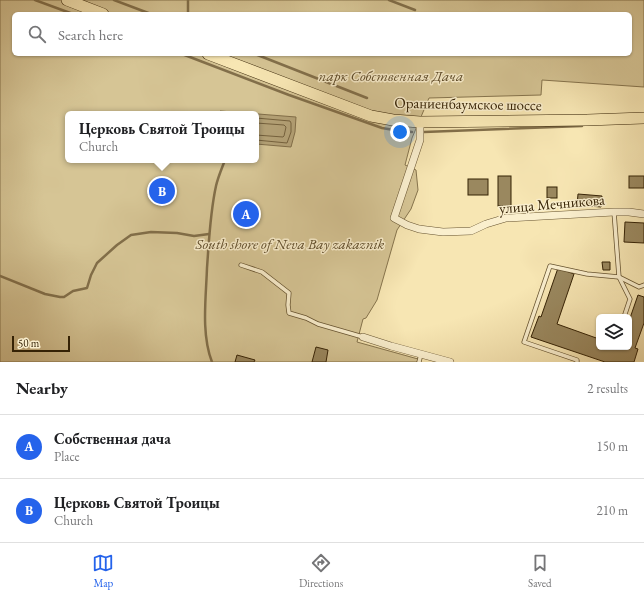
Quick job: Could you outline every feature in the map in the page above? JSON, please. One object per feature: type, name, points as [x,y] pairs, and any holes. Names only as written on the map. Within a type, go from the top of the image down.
[{"type":"main road","points":[[67,0],[98,12]]},
{"type":"main road","name":"Ораниенбаумское шоссе","points":[[213,56],[371,116],[393,120],[420,122],[644,118]]},
{"type":"street","name":"улица Мечникова","points":[[420,122],[420,140],[394,218],[407,225],[420,229],[443,232],[471,231],[486,224],[506,218],[614,212],[644,214]]},
{"type":"street","points":[[363,337],[391,346],[420,358],[450,362]]},
{"type":"lane","points":[[614,212],[619,277],[630,299],[625,314]]},
{"type":"lane","points":[[241,265],[262,272],[289,293],[289,313],[306,318],[318,324],[363,337]]},
{"type":"lane","points":[[583,362],[524,342],[550,266],[587,274],[619,277],[639,287],[644,285]]},
{"type":"green space","name":"South shore of Neva Bay zakaznik","points":[[0,0],[644,0],[644,87],[542,80],[541,95],[429,98],[412,138],[405,165],[416,170],[418,190],[411,209],[397,230],[377,300],[366,318],[363,319],[357,342],[418,359],[417,362],[0,362]]},
{"type":"water","points":[[259,114],[296,117],[295,132],[291,147],[259,144]]},
{"type":"building","points":[[498,176],[511,176],[511,206],[498,206]]},
{"type":"building","points":[[629,176],[644,176],[644,188],[629,188]]},
{"type":"building","points":[[468,179],[488,179],[488,195],[468,195]]},
{"type":"building","points":[[169,184],[175,186],[174,198],[149,197],[149,187],[150,185]]},
{"type":"building","points":[[547,187],[557,187],[557,198],[547,198]]},
{"type":"building","points":[[578,194],[602,196],[601,207],[577,205]]},
{"type":"building","points":[[252,207],[252,209],[257,209],[257,221],[235,220],[235,208]]},
{"type":"building","points":[[625,222],[644,223],[644,243],[624,242]]},
{"type":"building","points":[[602,262],[610,262],[610,270],[603,270]]},
{"type":"building","points":[[558,268],[574,274],[557,324],[596,338],[596,350],[632,350],[631,314],[638,295],[644,297],[644,323],[635,348],[638,349],[634,362],[605,362],[531,337],[539,316],[541,317]]},
{"type":"building","points":[[316,347],[328,350],[326,362],[312,362]]},
{"type":"building","points":[[237,355],[255,360],[254,362],[235,362]]},
{"type":"waterway","points":[[35,0],[68,12]]},
{"type":"waterway","points":[[114,0],[146,12]]},
{"type":"waterway","points":[[188,0],[188,12]]},
{"type":"waterway","points":[[389,0],[415,10]]},
{"type":"waterway","points":[[187,56],[289,95],[382,128],[412,132]]},
{"type":"waterway","points":[[260,56],[367,98]]},
{"type":"waterway","points":[[424,132],[582,126]]},
{"type":"waterway","points":[[212,362],[206,340],[205,328],[207,268],[212,206],[218,179],[224,163]]},
{"type":"waterway","points":[[0,276],[45,294],[64,297],[73,291],[87,288],[97,263],[131,235],[151,232],[177,233],[194,236],[209,234]]},
{"type":"place","name":"Церковь Святой Троицы","points":[[162,191]]},
{"type":"place","name":"Собственная дача","points":[[246,214]]},
{"type":"park label","name":"парк Собственная Дача","points":[[391,76]]}]
